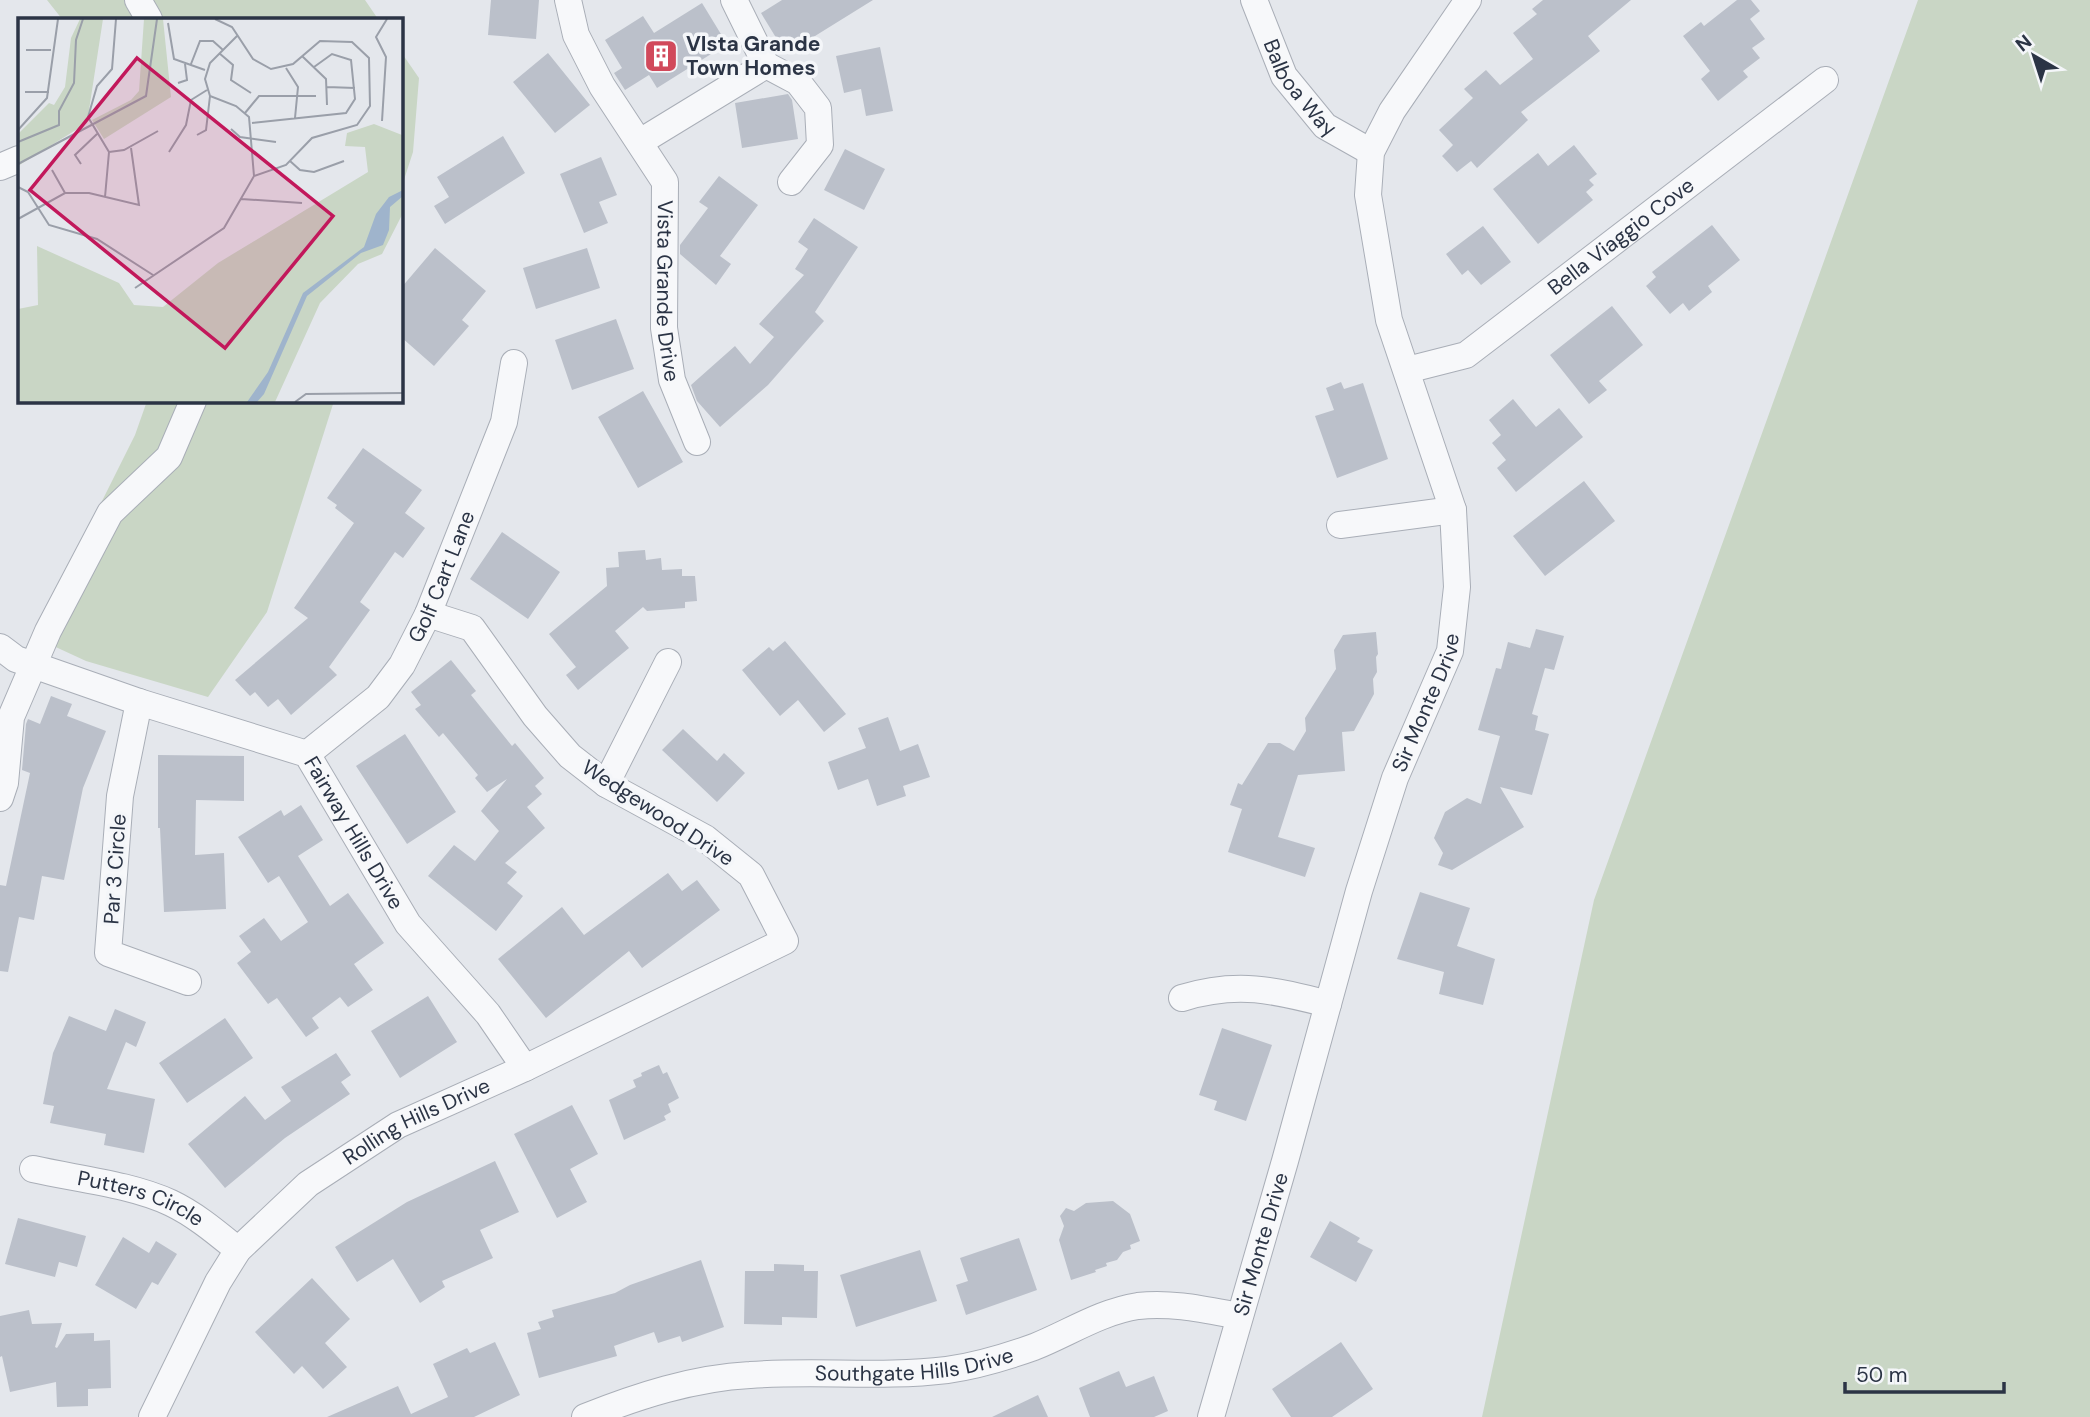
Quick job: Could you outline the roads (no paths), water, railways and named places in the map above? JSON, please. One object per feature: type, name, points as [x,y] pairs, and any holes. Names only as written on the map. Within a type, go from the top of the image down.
[{"type":"street","points":[[138,0],[148,18]]},
{"type":"street","name":"Vista Grande Drive","points":[[568,0],[576,35],[602,86],[665,182],[664,328],[672,380],[698,442]]},
{"type":"street","points":[[734,0],[766,65],[798,82],[818,108],[820,145],[792,182]]},
{"type":"street","name":"Balboa Way","points":[[1254,0],[1284,76],[1325,126],[1371,152]]},
{"type":"street","name":"Sir Monte Drive","points":[[1211,1417],[1359,891],[1395,778],[1450,651],[1457,587],[1453,510],[1388,320],[1368,195],[1371,152],[1392,111],[1468,0]]},
{"type":"street","points":[[640,142],[766,65]]},
{"type":"street","name":"Bella Viaggio Cove","points":[[1406,370],[1466,355],[1825,80]]},
{"type":"street","points":[[0,167],[18,159]]},
{"type":"street","name":"Golf Cart Lane","points":[[307,754],[377,697],[402,665],[428,614],[504,422],[514,363]]},
{"type":"street","points":[[0,798],[5,783],[11,717],[48,631],[110,513],[169,457],[193,402]]},
{"type":"street","points":[[1340,525],[1453,510]]},
{"type":"street","name":"Wedgewood Drive","points":[[428,614],[472,628],[535,716],[570,756],[606,784],[705,838],[751,874],[785,942]]},
{"type":"street","name":"Fairway Hills Drive","points":[[0,647],[16,659],[139,702],[307,754],[408,924],[488,1014],[525,1069]]},
{"type":"street","points":[[606,784],[668,662]]},
{"type":"street","name":"Par 3 Circle","points":[[139,702],[120,796],[108,953],[188,982]]},
{"type":"street","name":"Rolling Hills Drive","points":[[152,1417],[218,1282],[238,1250],[308,1184],[398,1125],[525,1069],[785,942]]},
{"type":"street","points":[[1182,998],[1198,993],[1243,988],[1274,990],[1328,1004]]},
{"type":"street","name":"Putters Circle","points":[[33,1169],[142,1193],[170,1203],[207,1225],[238,1250]]},
{"type":"street","name":"Southgate Hills Drive","points":[[585,1417],[626,1401],[686,1384],[747,1375],[808,1372],[904,1374],[949,1369],[1035,1347],[1099,1317],[1141,1306],[1176,1306],[1238,1316]]},
{"type":"place","name":"VIsta Grande Town Homes","points":[[661,56]]}]
